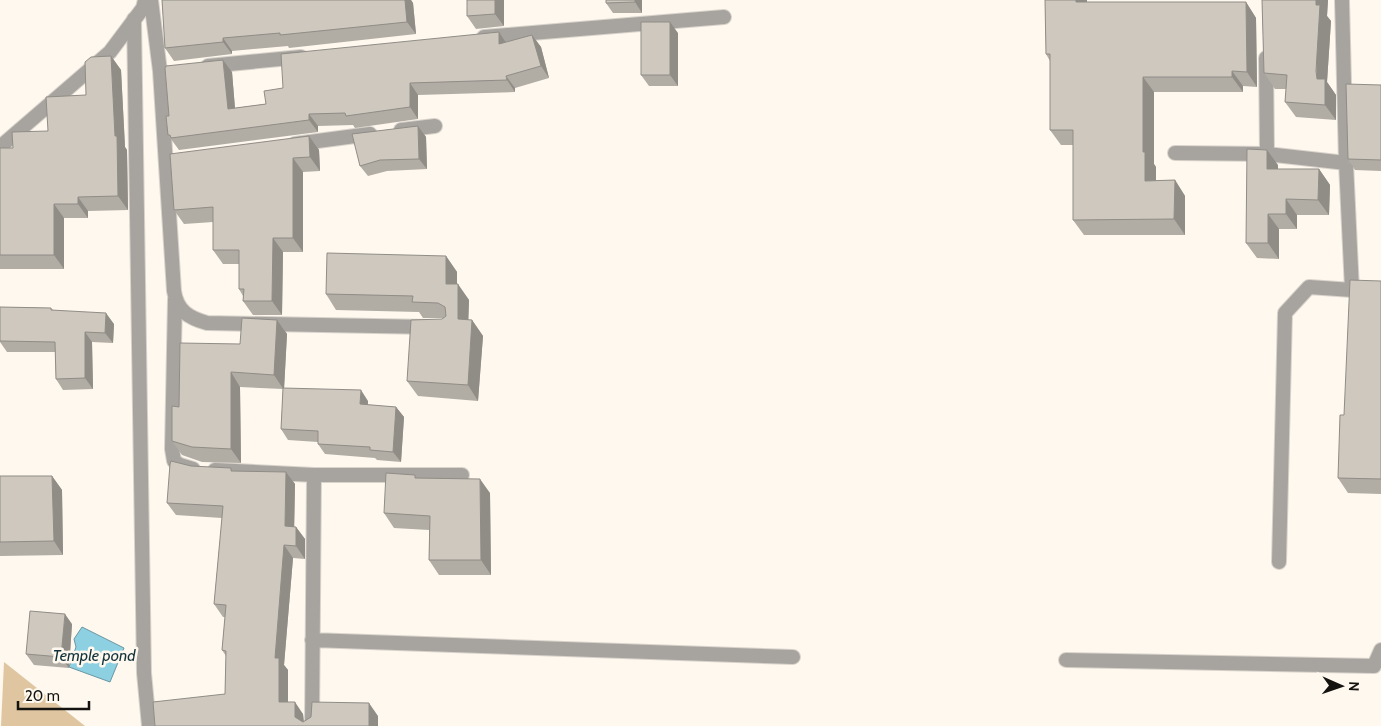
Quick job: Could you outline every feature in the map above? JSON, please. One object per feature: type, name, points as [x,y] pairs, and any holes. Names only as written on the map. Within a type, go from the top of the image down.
[{"type":"street","points":[[0,146],[110,52],[143,8],[145,0]]},
{"type":"street","points":[[151,0],[164,70],[165,161],[175,298],[172,449],[174,461],[180,465],[199,469],[314,475],[462,475]]},
{"type":"street","points":[[1279,562],[1286,312],[1309,287],[1352,290],[1346,163],[1342,0]]},
{"type":"street","points":[[474,38],[724,17]]},
{"type":"street","points":[[134,19],[144,673],[148,726]]},
{"type":"street","points":[[1266,42],[1267,154]]},
{"type":"street","points":[[198,67],[314,55]]},
{"type":"street","points":[[280,146],[434,126]]},
{"type":"street","points":[[1175,154],[1267,154],[1346,163]]},
{"type":"street","points":[[165,161],[184,158]]},
{"type":"street","points":[[175,298],[181,310],[189,318],[207,323],[439,327]]},
{"type":"street","points":[[312,726],[314,475]]},
{"type":"street","points":[[312,640],[793,657]]},
{"type":"street","points":[[1066,660],[1374,666],[1381,650]]},
{"type":"shaded area","points":[[4,662],[85,726],[1,726]]},
{"type":"water","name":"Temple pond","points":[[82,627],[124,648],[110,682],[69,667],[76,647],[74,639]]},
{"type":"building","points":[[162,0],[405,0],[407,22],[280,35],[280,33],[223,38],[223,42],[165,48]]},
{"type":"building","points":[[467,0],[495,0],[495,14],[467,16]]},
{"type":"building","points":[[606,0],[635,0],[635,2],[606,3]]},
{"type":"building","points":[[1045,0],[1076,0],[1076,2],[1246,2],[1247,72],[1232,71],[1232,77],[1143,77],[1145,181],[1175,180],[1174,219],[1073,220],[1073,130],[1050,130],[1050,54],[1046,54]]},
{"type":"building","points":[[1262,0],[1316,0],[1316,5],[1320,5],[1316,71],[1317,79],[1325,79],[1325,105],[1285,102],[1287,75],[1264,73]]},
{"type":"building","points":[[641,22],[670,22],[670,75],[641,75]]},
{"type":"building","points":[[499,32],[499,44],[532,35],[541,66],[506,76],[507,80],[410,83],[410,107],[346,116],[345,113],[309,114],[309,120],[171,138],[168,135],[166,116],[169,116],[166,66],[223,60],[228,109],[266,104],[264,91],[283,88],[281,54]]},
{"type":"building","points":[[111,56],[115,136],[117,136],[118,196],[78,197],[78,204],[54,204],[54,255],[0,255],[0,148],[13,148],[12,132],[48,131],[46,97],[86,95],[85,62],[91,57]]},
{"type":"building","points":[[1346,84],[1381,85],[1381,160],[1348,159]]},
{"type":"building","points":[[418,126],[419,159],[380,160],[360,166],[352,134]]},
{"type":"building","points":[[309,136],[310,157],[293,158],[293,238],[273,238],[272,301],[243,301],[244,289],[239,289],[239,250],[213,250],[213,207],[174,210],[170,154]]},
{"type":"building","points":[[1247,149],[1267,150],[1267,169],[1319,169],[1318,200],[1286,199],[1286,214],[1268,214],[1268,243],[1246,243]]},
{"type":"building","points":[[327,253],[446,256],[446,284],[458,284],[458,319],[472,320],[468,385],[407,381],[411,320],[442,319],[446,316],[445,307],[438,303],[412,302],[413,296],[326,294]]},
{"type":"building","points":[[1350,280],[1381,281],[1381,479],[1338,478],[1340,415],[1344,415]]},
{"type":"building","points":[[0,307],[51,308],[51,310],[106,313],[105,333],[85,332],[85,378],[56,379],[55,342],[0,341]]},
{"type":"building","points":[[242,318],[277,320],[274,375],[231,372],[231,449],[192,447],[172,441],[172,406],[179,407],[180,343],[240,344]]},
{"type":"building","points":[[283,388],[361,390],[360,404],[396,407],[393,452],[370,450],[370,447],[318,444],[318,431],[281,429]]},
{"type":"building","points":[[171,461],[191,466],[231,468],[231,471],[286,472],[285,526],[296,527],[296,546],[284,545],[275,658],[279,658],[279,702],[295,702],[295,717],[303,722],[311,717],[312,702],[369,703],[369,726],[155,726],[153,702],[225,694],[226,651],[222,650],[226,605],[214,604],[223,506],[167,503]]},
{"type":"building","points":[[386,473],[415,475],[415,478],[480,479],[481,560],[429,560],[430,516],[384,513]]},
{"type":"building","points":[[0,476],[52,476],[54,541],[0,542]]},
{"type":"building","points":[[30,611],[65,614],[61,657],[26,654]]}]
